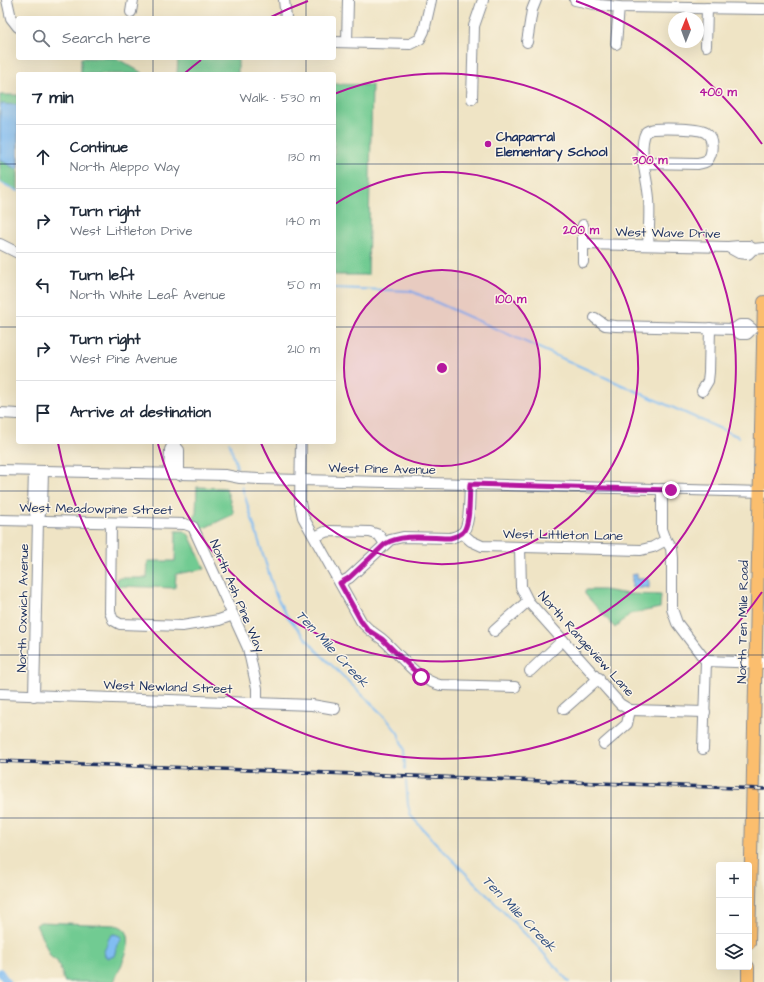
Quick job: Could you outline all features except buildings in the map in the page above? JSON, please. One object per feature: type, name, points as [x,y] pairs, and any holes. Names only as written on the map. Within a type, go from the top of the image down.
[{"type":"main road","name":"North Ten Mile Road","points":[[749,934],[760,663],[762,492],[760,328],[764,302]]},
{"type":"main road","points":[[748,970],[748,982]]},
{"type":"street","points":[[7,0],[11,18],[16,24]]},
{"type":"street","points":[[131,12],[133,0]]},
{"type":"street","points":[[284,0],[286,16]]},
{"type":"street","points":[[347,42],[348,0]]},
{"type":"street","points":[[336,42],[410,44],[420,39],[424,31],[431,0]]},
{"type":"street","points":[[472,99],[474,26],[483,0]]},
{"type":"street","points":[[527,42],[532,10],[536,0]]},
{"type":"street","points":[[575,0],[599,5],[619,6],[672,4],[707,8],[764,9]]},
{"type":"street","points":[[616,44],[619,6]]},
{"type":"street","points":[[706,46],[707,8]]},
{"type":"street","points":[[644,163],[704,163],[708,160],[711,153],[711,140],[708,134],[699,130],[654,129],[646,132],[643,140],[644,163],[650,201],[648,245]]},
{"type":"street","points":[[583,225],[583,262]]},
{"type":"street","points":[[0,244],[16,252]]},
{"type":"street","name":"West Wave Drive","points":[[583,244],[728,247],[749,246],[753,249],[764,248]]},
{"type":"street","points":[[595,318],[605,324],[616,326],[734,329],[740,325],[747,325],[760,328]]},
{"type":"street","points":[[702,391],[708,381],[710,328]]},
{"type":"street","points":[[0,413],[16,414]]},
{"type":"street","points":[[173,444],[170,450],[174,474]]},
{"type":"street","points":[[301,444],[301,510],[303,517],[361,621],[368,630],[382,639],[421,677],[430,682],[440,685],[515,687]]},
{"type":"street","name":"West Pine Avenue","points":[[0,470],[225,475],[240,478],[301,480],[762,492]]},
{"type":"street","name":"North Oxwich Avenue","points":[[34,696],[38,520],[33,508],[38,471]]},
{"type":"street","points":[[340,583],[349,578],[390,540],[403,537],[450,538],[462,533],[467,523],[470,484]]},
{"type":"street","points":[[662,490],[662,529],[671,548],[672,558],[673,616],[706,661],[703,749]]},
{"type":"street","name":"West Meadowpine Street","points":[[0,520],[185,524],[190,526]]},
{"type":"street","points":[[111,523],[110,612],[113,620],[120,624],[182,626],[219,620],[233,615]]},
{"type":"street","name":"North Ash Pine Way","points":[[190,526],[195,529],[248,648],[257,688],[257,703]]},
{"type":"street","points":[[315,537],[328,531],[370,532],[379,535],[385,544]]},
{"type":"street","name":"West Littleton Lane","points":[[462,533],[471,541],[482,546],[520,548],[641,550],[653,547],[666,540]]},
{"type":"street","name":"North Rangeview Lane","points":[[520,548],[521,587],[528,601],[599,678],[620,704],[630,710]]},
{"type":"street","points":[[494,631],[528,601]]},
{"type":"street","points":[[530,671],[563,640]]},
{"type":"street","points":[[706,661],[760,663]]},
{"type":"street","points":[[564,710],[599,678]]},
{"type":"street","name":"West Newland Street","points":[[0,694],[312,705],[335,709]]},
{"type":"street","points":[[604,744],[627,724],[630,710],[705,712]]},
{"type":"green space","points":[[81,60],[120,60],[140,72],[81,72]]},
{"type":"green space","points":[[178,60],[238,60],[238,72],[177,72]]},
{"type":"green space","points":[[336,84],[372,85],[368,275],[336,275]]},
{"type":"green space","points":[[0,95],[16,95],[16,190],[0,182]]},
{"type":"green space","points":[[197,487],[226,488],[234,514],[202,529],[193,519],[196,513]]},
{"type":"green space","points":[[176,531],[185,531],[189,535],[205,569],[176,574],[175,588],[117,586],[117,578],[147,578],[148,561],[175,561]]},
{"type":"green space","points":[[585,590],[604,590],[628,594],[661,595],[660,608],[630,614],[615,628],[585,594]]},
{"type":"green space","points":[[40,922],[115,925],[123,928],[128,934],[129,941],[114,982],[65,982],[57,961],[51,957],[36,925]]},
{"type":"water","points":[[0,104],[16,105],[16,169],[0,160]]},
{"type":"water","points":[[637,574],[637,579],[649,579],[649,588],[632,588],[632,575]]},
{"type":"water","points":[[114,934],[121,936],[122,939],[117,945],[114,956],[108,958],[105,956],[104,951],[110,937]]},
{"type":"waterway","name":"Ten Mile Creek","points":[[0,182],[16,190]]},
{"type":"waterway","points":[[336,288],[411,291],[739,437]]},
{"type":"waterway","name":"Ten Mile Creek","points":[[230,444],[237,467]]},
{"type":"waterway","name":"Ten Mile Creek","points":[[242,487],[276,596],[287,616],[316,650],[386,718],[398,733],[404,750],[405,769]]},
{"type":"waterway","name":"Ten Mile Creek","points":[[406,781],[408,805],[411,816],[538,947],[569,982]]},
{"type":"waterway","points":[[0,972],[7,982]]},
{"type":"railway","points":[[0,761],[764,789]]},
{"type":"place","name":"Chaparral Elementary School","points":[[488,144]]},
{"type":"route","points":[[421,677],[382,639],[368,630],[361,621],[340,583],[349,578],[390,540],[403,537],[450,538],[462,533],[466,528],[467,523],[470,484],[671,490]]}]
